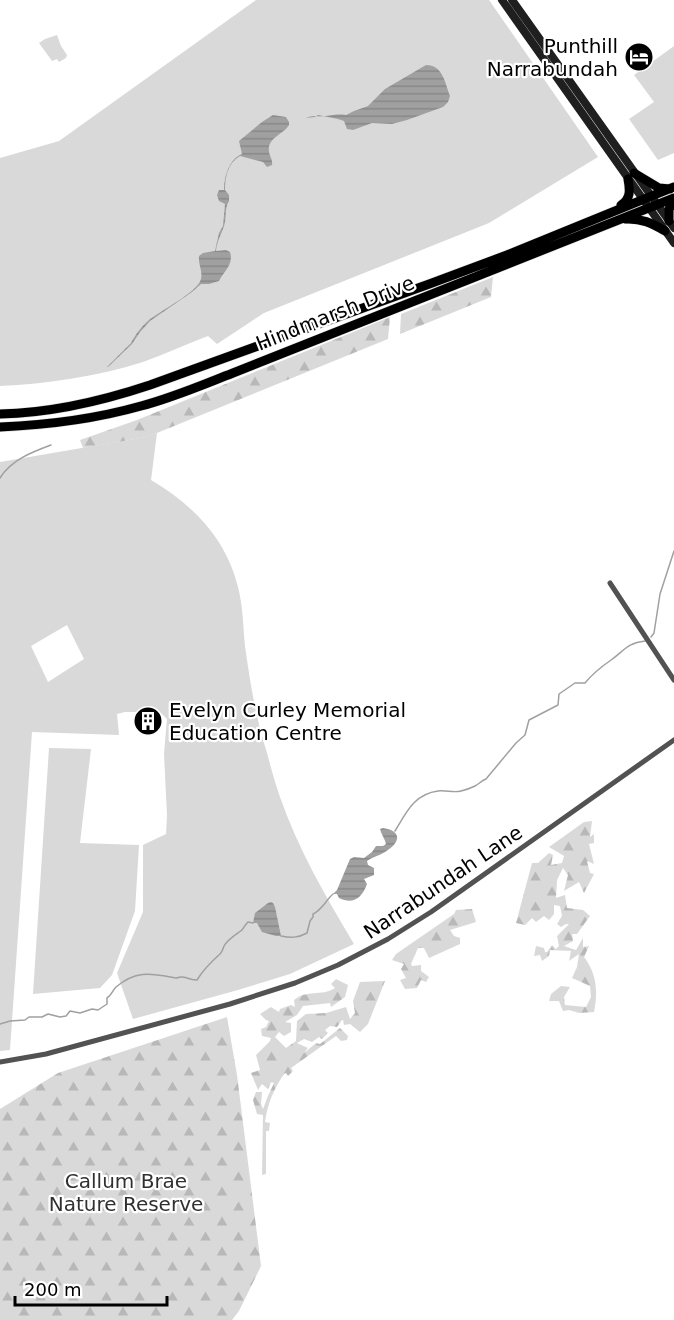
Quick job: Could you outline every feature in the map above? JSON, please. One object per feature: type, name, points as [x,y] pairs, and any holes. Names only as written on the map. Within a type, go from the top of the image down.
[{"type":"main road","points":[[502,0],[669,227]]},
{"type":"main road","points":[[512,0],[565,75],[631,176],[659,188],[672,188]]},
{"type":"main road","points":[[553,72],[565,75]]},
{"type":"main road","points":[[564,87],[565,75]]},
{"type":"main road","points":[[592,220],[626,201],[630,192],[631,176]]},
{"type":"main road","name":"Hindmarsh Drive","points":[[0,427],[38,425],[98,417],[143,406],[189,390],[617,220],[672,188]]},
{"type":"main road","points":[[674,200],[669,209],[669,227],[674,243]]},
{"type":"main road","name":"Hindmarsh Drive","points":[[0,414],[53,409],[124,394],[392,298],[592,220],[650,202],[674,200]]},
{"type":"main road","points":[[617,220],[634,219],[669,227]]},
{"type":"main road","points":[[392,298],[397,308]]},
{"type":"street","points":[[610,583],[674,680]]},
{"type":"street","name":"Narrabundah Lane","points":[[0,1062],[46,1054],[230,1004],[295,983],[348,961],[431,912],[674,740]]},
{"type":"green space","points":[[256,0],[489,0],[598,157],[489,223],[264,313],[217,344],[208,336],[143,362],[109,371],[54,381],[0,386],[0,158],[59,141]]},
{"type":"green space","points":[[57,35],[67,55],[59,62],[57,59],[52,61],[39,43]]},
{"type":"green space","points":[[674,46],[674,153],[658,160],[629,119],[654,102],[634,75]]},
{"type":"green space","points":[[493,277],[491,297],[400,334],[401,314]]},
{"type":"green space","points":[[390,317],[388,339],[147,437],[83,448],[80,440],[137,420]]},
{"type":"green space","points":[[157,433],[151,480],[181,500],[206,524],[233,569],[241,601],[245,646],[254,700],[276,786],[304,854],[354,944],[290,974],[133,1019],[117,973],[143,912],[143,845],[166,834],[164,754],[167,719],[156,708],[149,706],[146,707],[145,712],[117,714],[119,735],[32,732],[10,1050],[0,1051],[0,462],[146,437]],"holes":[[[67,625],[84,659],[48,682],[31,646]]]},
{"type":"green space","points":[[49,748],[91,749],[80,843],[139,845],[135,911],[112,975],[100,988],[33,994]]},
{"type":"green space","points":[[592,821],[590,837],[594,834],[594,843],[589,844],[594,864],[587,861],[590,873],[594,874],[584,893],[579,882],[564,891],[568,875],[563,868],[557,880],[556,898],[565,895],[567,908],[583,910],[590,916],[577,934],[572,934],[573,941],[564,946],[576,950],[583,938],[583,947],[589,946],[584,957],[594,977],[596,990],[594,1012],[579,1013],[563,1011],[559,1001],[549,1001],[551,994],[561,986],[570,987],[564,997],[565,1005],[586,1007],[591,997],[590,986],[572,978],[579,954],[569,961],[571,951],[550,950],[549,956],[542,961],[540,955],[534,956],[536,946],[544,948],[547,952],[552,945],[556,949],[559,946],[557,936],[569,924],[561,927],[557,924],[562,916],[560,906],[554,905],[554,914],[549,920],[544,916],[536,922],[532,918],[525,925],[516,923],[532,863],[538,863],[549,853],[553,855],[551,865],[562,863],[564,856],[549,847],[584,822]]},
{"type":"green space","points":[[472,909],[476,922],[450,930],[454,936],[460,938],[460,944],[429,958],[424,948],[418,948],[411,964],[412,966],[421,965],[421,971],[429,977],[426,982],[421,980],[417,988],[405,989],[400,980],[406,978],[401,969],[404,964],[392,960],[396,954],[454,914],[456,910]]},
{"type":"green space","points":[[336,979],[348,985],[345,997],[331,1007],[330,1003],[303,1006],[297,1015],[285,1022],[291,1023],[291,1032],[284,1036],[279,1032],[275,1037],[286,1048],[296,1041],[297,1021],[306,1014],[326,1013],[346,1007],[350,1019],[355,1013],[353,1001],[360,982],[385,981],[368,1024],[360,1032],[350,1024],[344,1025],[342,1020],[337,1027],[330,1026],[325,1030],[328,1033],[322,1039],[319,1037],[312,1042],[304,1039],[297,1043],[308,1048],[303,1054],[340,1028],[348,1036],[347,1040],[341,1041],[336,1036],[291,1068],[293,1071],[288,1076],[284,1074],[280,1080],[266,1115],[265,1122],[270,1123],[269,1131],[266,1131],[266,1174],[262,1175],[263,1115],[257,1114],[253,1100],[256,1092],[262,1092],[263,1109],[274,1083],[271,1082],[268,1089],[262,1084],[258,1090],[251,1073],[260,1070],[256,1055],[271,1038],[262,1036],[261,1029],[266,1027],[269,1021],[260,1014],[271,1007],[279,1012],[280,1009],[291,1005],[295,1007],[294,1000],[304,995],[330,991],[335,988],[331,984]]},
{"type":"green space","name":"Callum Brae Nature Reserve","points":[[227,1017],[237,1075],[261,1266],[239,1311],[232,1320],[0,1320],[0,1109],[58,1073]]},
{"type":"shaded area","points":[[426,65],[440,71],[450,96],[443,107],[392,124],[372,123],[353,130],[347,129],[344,121],[324,116],[346,115],[368,106],[385,89]]},
{"type":"shaded area","points":[[273,115],[286,117],[289,122],[287,128],[273,139],[269,147],[272,165],[267,167],[263,162],[240,156],[228,170],[231,164],[237,156],[242,154],[239,141]]},
{"type":"shaded area","points":[[228,170],[225,190],[229,195],[229,201],[225,223],[216,251],[230,252],[231,260],[228,267],[219,281],[201,284],[192,292],[150,321],[132,344],[107,367],[131,343],[149,320],[193,290],[198,284],[201,279],[199,256],[215,251],[219,233],[223,226],[225,204],[219,201],[217,195],[219,190],[224,190]]},
{"type":"shaded area","points":[[383,828],[397,835],[396,842],[385,852],[367,861],[368,865],[374,868],[374,875],[364,879],[367,884],[360,896],[349,901],[333,894],[337,890],[350,859],[364,858],[376,846],[386,844],[380,829]]},
{"type":"shaded area","points":[[271,902],[275,907],[281,936],[262,932],[257,923],[253,923],[255,913]]},
{"type":"waterway","points":[[0,478],[16,461],[51,445]]},
{"type":"waterway","points":[[651,637],[654,633],[660,594],[674,551]]},
{"type":"waterway","points":[[395,831],[412,805],[423,796],[438,791],[463,791],[486,779],[525,735],[529,720],[558,705],[559,694],[575,683],[585,683],[597,670],[626,648],[645,641]]},
{"type":"waterway","points":[[281,936],[294,937],[307,933],[313,914],[333,894]]},
{"type":"waterway","points":[[0,1024],[48,1014],[60,1017],[66,1016],[70,1011],[80,1013],[92,1009],[98,1010],[107,1004],[107,998],[116,987],[138,975],[153,974],[197,980],[207,966],[221,953],[228,941],[248,922],[253,923]]},
{"type":"place","name":"Punthill Narrabundah","points":[[639,57]]},
{"type":"place","name":"Evelyn Curley Memorial Education Centre","points":[[148,721]]}]
